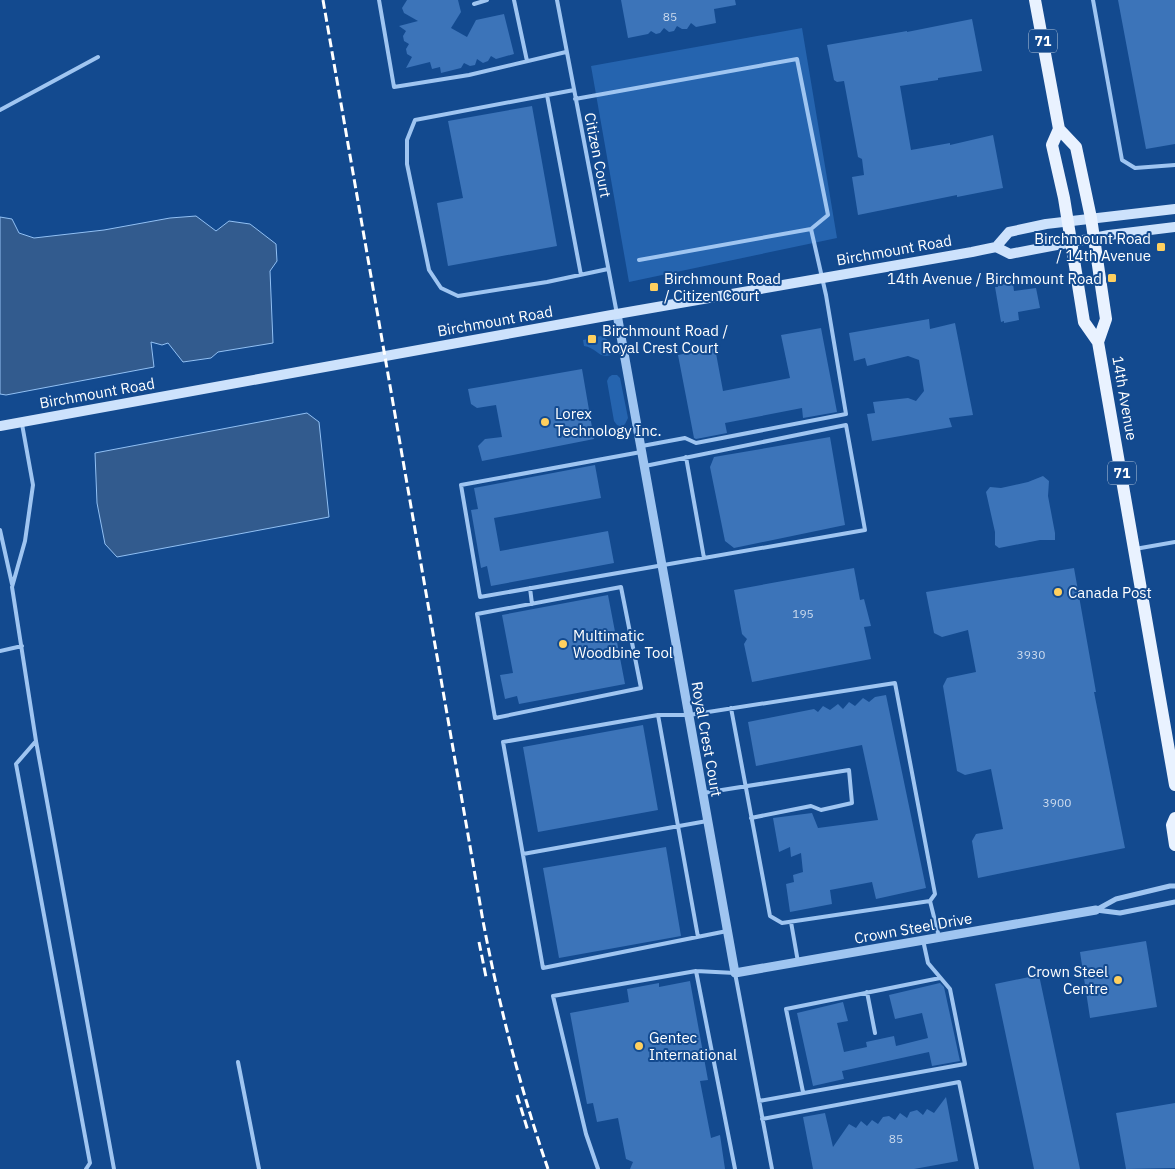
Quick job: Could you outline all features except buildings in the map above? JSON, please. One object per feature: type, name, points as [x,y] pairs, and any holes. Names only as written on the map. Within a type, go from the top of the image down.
[{"type":"main road","name":"14th Avenue","points":[[1035,0],[1060,129],[1076,147],[1091,218],[1106,319],[1098,342]]},
{"type":"main road","name":"14th Avenue","points":[[1060,129],[1052,145],[1084,322],[1098,342],[1175,785]]},
{"type":"main road","points":[[996,247],[1009,232],[1067,221],[1175,209]]},
{"type":"main road","name":"Birchmount Road","points":[[0,426],[996,247],[1010,254],[1094,238],[1175,227]]},
{"type":"main road","points":[[1175,818],[1172,825],[1175,845]]},
{"type":"street","name":"Royal Crest Court","points":[[617,314],[735,973]]},
{"type":"street","name":"Crown Steel Drive","points":[[1096,910],[1116,899],[1175,886]]},
{"type":"street","name":"Crown Steel Drive","points":[[735,973],[1096,910],[1120,913],[1175,902]]},
{"type":"lane","points":[[379,0],[394,87],[469,75],[566,52]]},
{"type":"lane","points":[[474,4],[487,0]]},
{"type":"lane","points":[[514,0],[527,61]]},
{"type":"lane","name":"Citizen Court","points":[[558,0],[566,52],[617,314]]},
{"type":"lane","points":[[1092,0],[1122,160],[1135,168],[1175,165]]},
{"type":"lane","points":[[0,110],[98,57]]},
{"type":"lane","points":[[576,100],[797,59],[828,215],[811,229],[639,260]]},
{"type":"lane","points":[[574,90],[415,120],[407,140],[407,164],[429,270],[441,288],[458,296],[547,282],[608,269]]},
{"type":"lane","points":[[547,95],[581,275]]},
{"type":"lane","points":[[645,466],[846,425],[865,530],[480,597],[461,485],[642,449],[685,438],[696,443],[846,414],[827,303],[811,229]]},
{"type":"lane","points":[[12,587],[25,542],[33,485],[22,422]]},
{"type":"lane","points":[[686,457],[704,558]]},
{"type":"lane","points":[[0,530],[12,587],[36,741],[114,1169]]},
{"type":"lane","points":[[1134,549],[1175,542]]},
{"type":"lane","points":[[621,587],[641,688],[495,718],[477,614],[532,604],[621,587]]},
{"type":"lane","points":[[530,588],[532,604]]},
{"type":"lane","points":[[0,651],[22,646]]},
{"type":"lane","points":[[727,932],[543,968],[503,742],[658,715],[689,715],[895,683],[935,894],[930,902],[939,937]]},
{"type":"lane","points":[[731,708],[770,916],[782,924],[930,902]]},
{"type":"lane","points":[[658,715],[698,937]]},
{"type":"lane","points":[[36,741],[16,764],[90,1163],[86,1169]]},
{"type":"lane","points":[[703,794],[849,770],[852,804],[821,810],[811,806],[751,818]]},
{"type":"lane","points":[[523,854],[708,821]]},
{"type":"lane","points":[[791,922],[798,962]]},
{"type":"lane","points":[[759,1100],[965,1064],[950,989],[928,963],[923,940]]},
{"type":"lane","points":[[696,971],[734,1169]]},
{"type":"lane","points":[[598,1169],[586,1134],[552,996],[696,971],[735,973]]},
{"type":"lane","name":"Royal Crest Court","points":[[735,973],[772,1169]]},
{"type":"lane","points":[[803,1092],[786,1009],[940,978]]},
{"type":"lane","points":[[867,992],[875,1033]]},
{"type":"lane","points":[[238,1062],[259,1169]]},
{"type":"lane","points":[[762,1119],[959,1082],[977,1169]]},
{"type":"shaded area","points":[[802,28],[837,238],[629,282],[591,66]]},
{"type":"shaded area","points":[[196,216],[216,231],[229,221],[250,224],[276,244],[277,261],[270,271],[273,343],[218,352],[211,358],[183,362],[168,343],[162,345],[151,342],[154,367],[6,395],[0,394],[0,217],[12,219],[19,233],[34,238],[104,230],[170,218]]},
{"type":"shaded area","points":[[601,336],[610,343],[615,353],[606,356],[584,346],[583,340]]},
{"type":"shaded area","points":[[612,375],[617,375],[620,378],[628,418],[622,427],[614,421],[607,381]]},
{"type":"shaded area","points":[[307,413],[319,422],[329,517],[117,557],[105,544],[97,503],[95,453]]},
{"type":"railway","points":[[323,0],[483,921],[511,1046],[528,1108],[548,1169]]},
{"type":"railway","points":[[479,942],[486,977]]},
{"type":"railway","points":[[517,1095],[528,1131]]},
{"type":"place","name":"Birchmount Road / 14th Avenue","points":[[1161,247]]},
{"type":"place","name":"14th Avenue / Birchmount Road","points":[[1112,278]]},
{"type":"place","name":"Birchmount Road / Citizen Court","points":[[654,287]]},
{"type":"place","name":"Birchmount Road / Royal Crest Court","points":[[592,339]]},
{"type":"place","name":"Lorex Technology Inc.","points":[[545,422]]},
{"type":"place","name":"Canada Post","points":[[1058,592]]},
{"type":"place","name":"Multimatic Woodbine Tool","points":[[563,644]]},
{"type":"place","name":"Crown Steel Centre","points":[[1118,980]]},
{"type":"place","name":"Gentec International","points":[[639,1046]]}]
